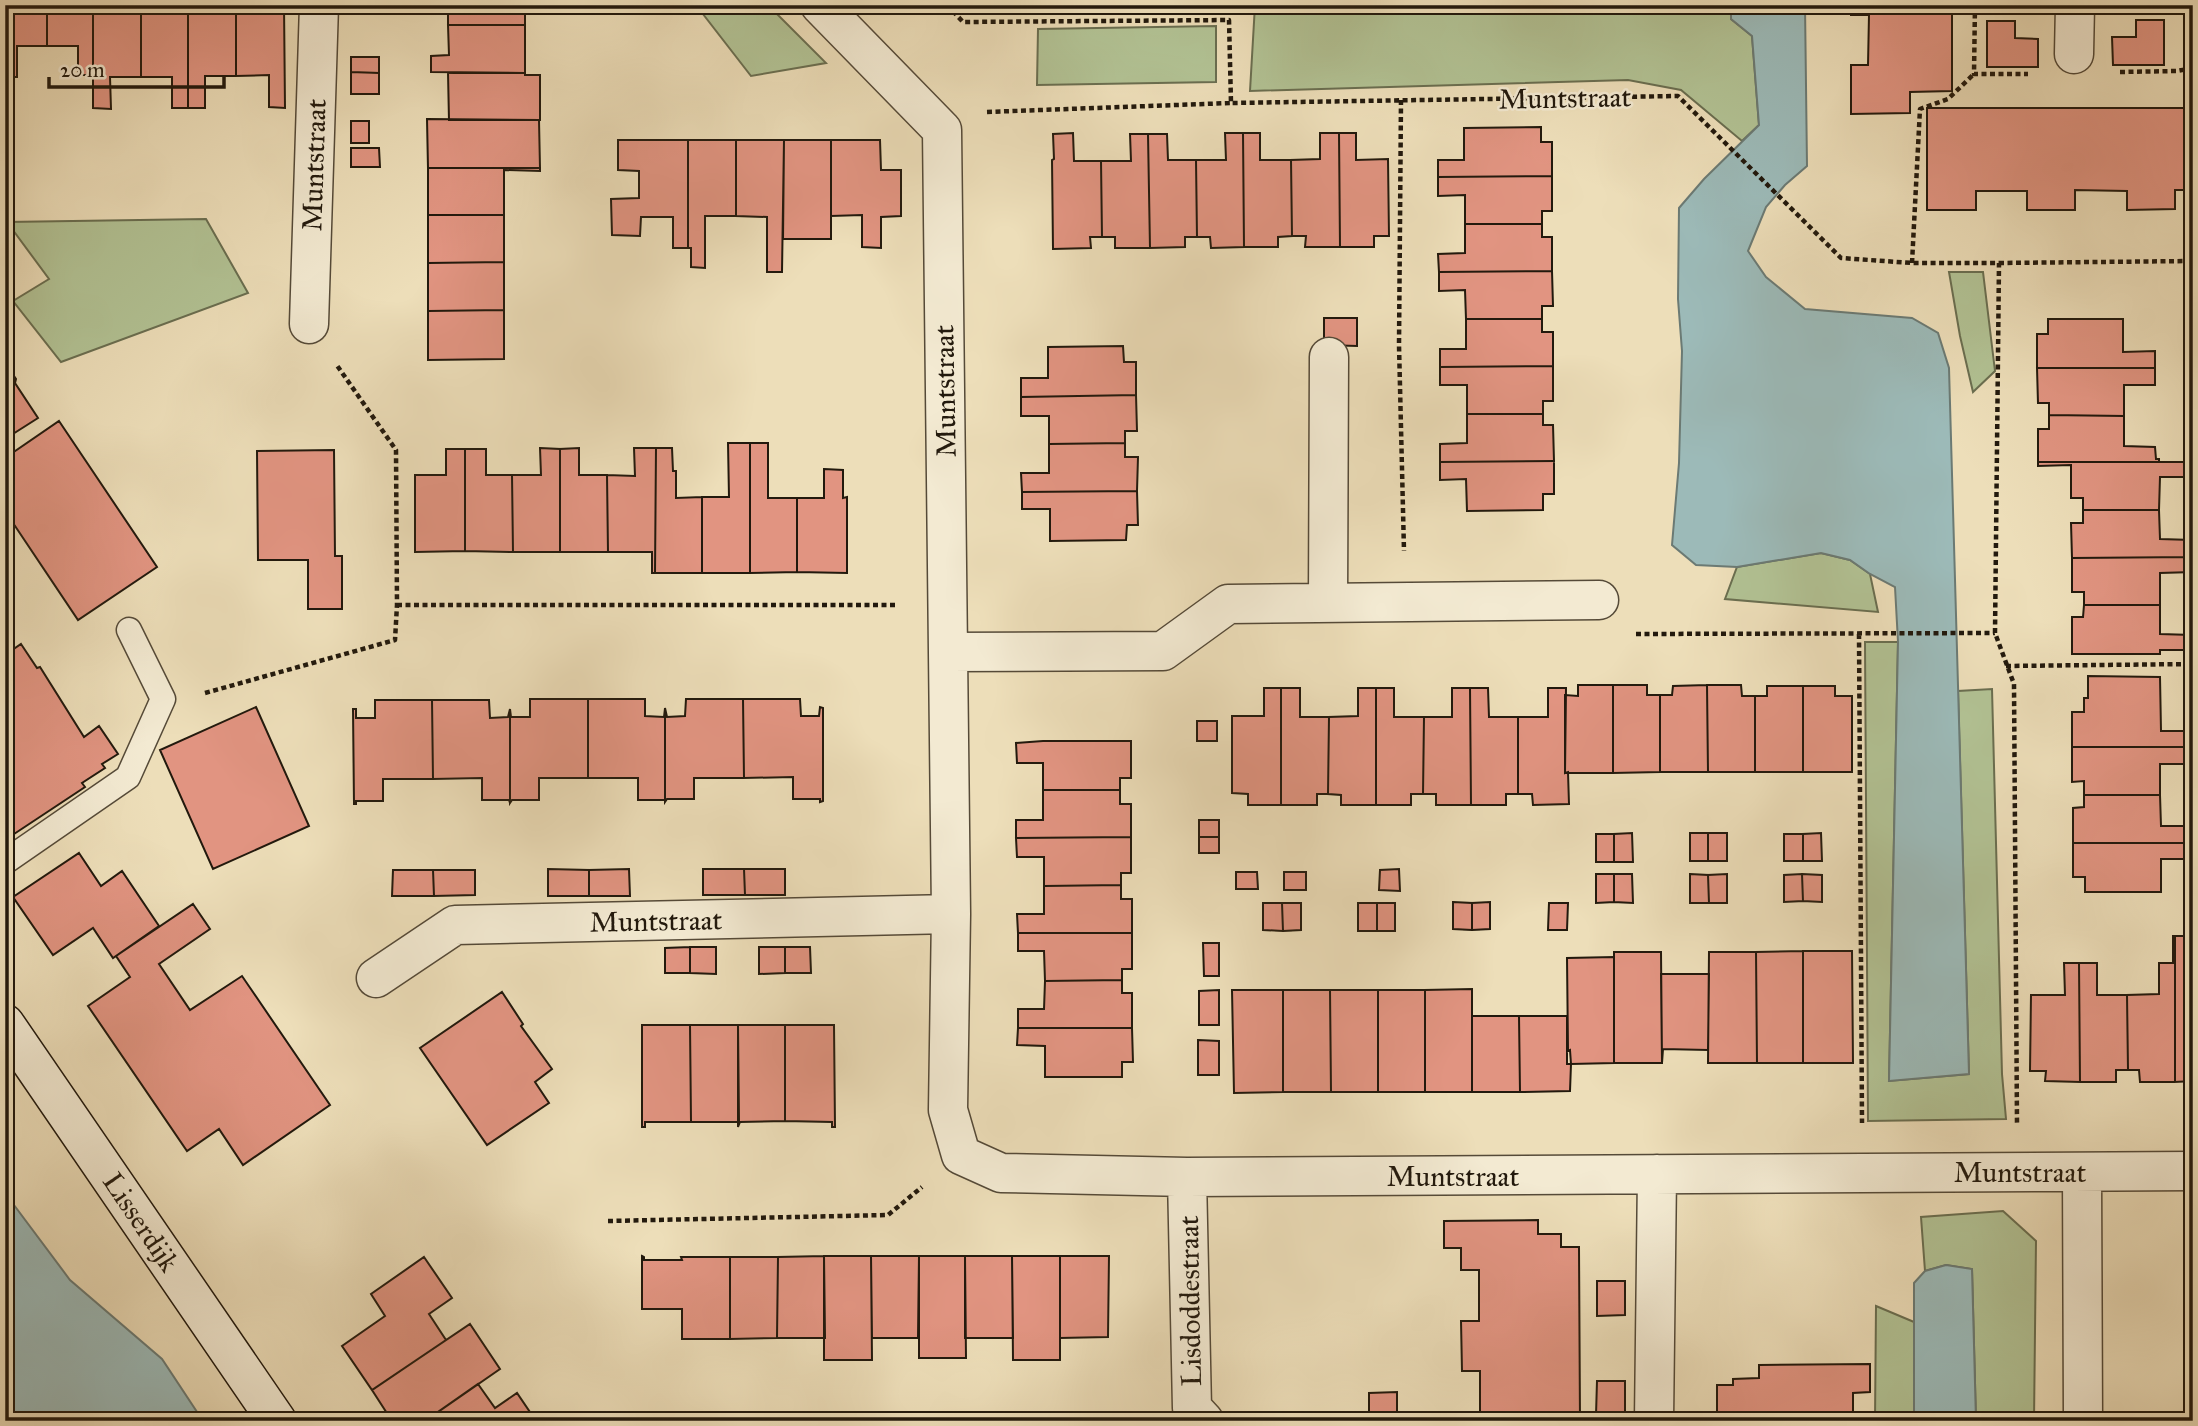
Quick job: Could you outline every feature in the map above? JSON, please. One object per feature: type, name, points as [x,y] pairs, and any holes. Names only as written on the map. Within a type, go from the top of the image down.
[{"type":"street","name":"Muntstraat","points":[[309,324],[319,5]]},
{"type":"street","points":[[820,5],[942,130]]},
{"type":"street","points":[[2074,54],[2076,5]]},
{"type":"street","name":"Muntstraat","points":[[942,130],[951,914],[948,1110],[961,1155],[1001,1173],[1187,1177],[2193,1171]]},
{"type":"street","points":[[1328,603],[1329,356]]},
{"type":"street","points":[[948,652],[1163,651],[1228,604],[1600,600]]},
{"type":"street","name":"Muntstraat","points":[[376,978],[455,925],[951,914]]},
{"type":"street","name":"Lisserdijk","points":[[5,1024],[277,1421]]},
{"type":"street","points":[[2082,1172],[2083,1421]]},
{"type":"street","points":[[1654,1421],[1657,1174]]},
{"type":"street","name":"Lisdoddestraat","points":[[1187,1177],[1192,1408],[1204,1421]]},
{"type":"lane","points":[[5,862],[128,777],[163,699],[129,630]]},
{"type":"path","points":[[947,5],[963,22],[1229,20],[1231,103]]},
{"type":"path","points":[[1912,262],[1920,109],[1948,99],[1975,74]]},
{"type":"path","name":"Muntstraat","points":[[942,130],[980,112],[1231,103],[1678,96],[1841,258],[1999,263],[2193,261]]},
{"type":"path","points":[[1401,100],[1399,345],[1406,602]]},
{"type":"path","points":[[1999,263],[1996,633],[2014,684],[2017,1172]]},
{"type":"path","points":[[161,705],[395,640],[396,450],[309,324]]},
{"type":"path","points":[[1600,600],[1600,635],[1996,633]]},
{"type":"path","points":[[397,605],[947,605]]},
{"type":"path","points":[[1858,634],[1863,1172]]},
{"type":"path","points":[[2006,666],[2193,664]]},
{"type":"path","points":[[608,1221],[888,1215],[961,1155]]},
{"type":"green space","points":[[696,5],[768,5],[826,63],[751,76]]},
{"type":"green space","points":[[1255,5],[1731,5],[1731,19],[1752,36],[1759,125],[1742,141],[1681,90],[1628,80],[1250,91]]},
{"type":"green space","points":[[1216,26],[1216,82],[1037,85],[1038,29]]},
{"type":"green space","points":[[206,219],[248,293],[61,362],[13,301],[49,279],[7,222]]},
{"type":"green space","points":[[1949,272],[1983,272],[1995,371],[1973,392],[1960,336]]},
{"type":"green space","points":[[1821,553],[1850,560],[1870,574],[1878,612],[1725,599],[1737,567]]},
{"type":"green space","points":[[1865,642],[1898,642],[1889,1081],[1969,1074],[1958,691],[1992,689],[2002,1074],[2006,1119],[1868,1121]]},
{"type":"green space","points":[[2003,1211],[2036,1241],[2034,1421],[1976,1421],[1972,1269],[1946,1265],[1925,1271],[1921,1217]]},
{"type":"green space","points":[[1876,1306],[1914,1322],[1914,1421],[1875,1421]]},
{"type":"water","points":[[1731,5],[1805,5],[1807,166],[1785,185],[1766,207],[1748,251],[1766,277],[1805,309],[1912,318],[1938,333],[1949,368],[1969,1074],[1889,1081],[1898,642],[1895,587],[1850,560],[1821,553],[1737,567],[1696,565],[1672,545],[1679,463],[1682,351],[1678,299],[1679,208],[1704,179],[1759,125],[1752,36],[1731,19]]},
{"type":"water","points":[[5,1193],[70,1280],[162,1359],[203,1421],[5,1421]]},
{"type":"water","points":[[1946,1265],[1972,1269],[1976,1421],[1914,1421],[1914,1283],[1925,1271]]},
{"type":"building","points":[[5,5],[47,5],[47,46],[17,46],[17,77],[5,77]]},
{"type":"building","points":[[47,5],[93,5],[93,75],[78,75],[78,46],[47,46]]},
{"type":"building","points":[[93,5],[141,5],[141,77],[110,77],[111,109],[93,108]]},
{"type":"building","points":[[141,5],[188,5],[188,108],[172,108],[172,77],[141,77]]},
{"type":"building","points":[[188,5],[236,5],[236,76],[205,76],[205,108],[188,108]]},
{"type":"building","points":[[236,5],[284,5],[285,108],[269,107],[269,75],[236,76]]},
{"type":"building","points":[[448,5],[525,5],[525,25],[448,25]]},
{"type":"building","points":[[1851,5],[1952,5],[1952,91],[1910,92],[1910,113],[1851,114],[1851,65],[1868,65],[1869,15],[1851,15]]},
{"type":"building","points":[[2136,20],[2164,20],[2164,65],[2113,65],[2112,37],[2136,37]]},
{"type":"building","points":[[1987,21],[2015,21],[2015,38],[2038,39],[2038,67],[1987,67]]},
{"type":"building","points":[[448,25],[525,25],[525,73],[431,72],[431,56],[449,55]]},
{"type":"building","points":[[351,57],[379,57],[379,73],[351,72]]},
{"type":"building","points":[[351,72],[379,73],[379,94],[351,94]]},
{"type":"building","points":[[448,73],[540,75],[540,120],[449,120]]},
{"type":"building","points":[[1927,108],[2193,108],[2193,190],[2175,190],[2175,209],[2127,210],[2127,191],[2075,190],[2075,210],[2027,210],[2027,191],[1976,191],[1976,210],[1927,210]]},
{"type":"building","points":[[427,119],[539,120],[540,168],[428,168]]},
{"type":"building","points":[[351,121],[369,121],[369,143],[351,143]]},
{"type":"building","points":[[1541,127],[1541,142],[1552,142],[1552,176],[1438,177],[1438,160],[1464,160],[1464,128]]},
{"type":"building","points":[[1073,133],[1074,161],[1101,161],[1102,237],[1090,237],[1091,248],[1053,249],[1053,134]]},
{"type":"building","points":[[1225,133],[1243,133],[1244,247],[1211,248],[1210,237],[1197,237],[1196,160],[1226,160]]},
{"type":"building","points":[[1243,133],[1260,133],[1260,160],[1291,160],[1292,236],[1278,237],[1278,247],[1244,247]]},
{"type":"building","points":[[1320,133],[1339,133],[1340,247],[1305,247],[1306,236],[1292,236],[1291,160],[1320,159]]},
{"type":"building","points":[[1339,133],[1356,133],[1356,160],[1388,159],[1389,236],[1374,236],[1374,247],[1340,247]]},
{"type":"building","points":[[1130,134],[1148,134],[1150,248],[1115,248],[1115,237],[1102,237],[1101,161],[1131,161]]},
{"type":"building","points":[[1148,134],[1167,134],[1168,160],[1196,160],[1197,237],[1185,237],[1185,247],[1150,248]]},
{"type":"building","points":[[618,140],[688,140],[688,248],[673,248],[673,217],[641,217],[640,236],[612,235],[611,199],[639,198],[639,171],[618,170]]},
{"type":"building","points":[[688,140],[736,140],[736,216],[705,216],[705,268],[691,267],[691,248],[688,248]]},
{"type":"building","points":[[736,140],[784,140],[782,272],[767,272],[767,217],[736,216]]},
{"type":"building","points":[[784,140],[831,140],[831,239],[783,239]]},
{"type":"building","points":[[831,140],[880,140],[881,170],[901,170],[901,216],[881,217],[881,248],[862,247],[862,215],[831,216]]},
{"type":"building","points":[[351,148],[379,148],[380,167],[351,167]]},
{"type":"building","points":[[428,168],[540,168],[540,171],[504,170],[504,215],[428,215]]},
{"type":"building","points":[[1552,176],[1552,211],[1542,211],[1542,224],[1465,224],[1465,195],[1438,196],[1438,177]]},
{"type":"building","points":[[428,215],[504,215],[504,262],[428,263]]},
{"type":"building","points":[[1465,224],[1542,224],[1542,237],[1552,237],[1552,271],[1439,272],[1438,254],[1465,253]]},
{"type":"building","points":[[504,262],[504,310],[428,311],[428,263]]},
{"type":"building","points":[[1552,271],[1553,306],[1542,306],[1542,319],[1466,319],[1465,290],[1439,291],[1439,272]]},
{"type":"building","points":[[504,310],[504,359],[428,360],[428,311]]},
{"type":"building","points":[[1324,318],[1357,318],[1357,346],[1324,345]]},
{"type":"building","points":[[1466,319],[1542,319],[1542,332],[1553,332],[1553,366],[1440,367],[1440,349],[1466,349]]},
{"type":"building","points":[[2048,319],[2123,319],[2123,352],[2155,351],[2155,368],[2037,368],[2037,334],[2048,334]]},
{"type":"building","points":[[1123,346],[1124,362],[1136,362],[1136,395],[1021,397],[1021,378],[1048,378],[1048,347]]},
{"type":"building","points":[[5,363],[38,418],[5,439]]},
{"type":"building","points":[[1553,366],[1553,401],[1543,401],[1543,414],[1467,414],[1467,385],[1440,385],[1440,367]]},
{"type":"building","points":[[2037,368],[2155,368],[2155,385],[2124,385],[2124,416],[2049,415],[2049,403],[2038,403]]},
{"type":"building","points":[[1136,395],[1137,431],[1125,431],[1125,443],[1049,444],[1049,416],[1021,416],[1021,397]]},
{"type":"building","points":[[1467,414],[1543,414],[1543,425],[1553,425],[1554,461],[1440,462],[1440,444],[1467,443]]},
{"type":"building","points":[[2049,415],[2124,416],[2124,446],[2155,447],[2156,459],[2159,459],[2159,462],[2038,462],[2038,429],[2049,429]]},
{"type":"building","points":[[59,421],[157,567],[78,620],[5,511],[5,458]]},
{"type":"building","points":[[728,443],[750,443],[750,573],[702,573],[702,497],[729,497]]},
{"type":"building","points":[[750,443],[768,443],[768,498],[797,498],[797,572],[750,573]]},
{"type":"building","points":[[1125,443],[1125,457],[1138,457],[1137,491],[1022,492],[1021,473],[1049,473],[1049,444]]},
{"type":"building","points":[[540,448],[560,449],[560,552],[513,552],[512,475],[541,475]]},
{"type":"building","points":[[579,448],[579,475],[607,475],[608,552],[560,552],[560,449]]},
{"type":"building","points":[[634,448],[656,448],[655,573],[652,573],[652,552],[608,552],[607,475],[635,476]]},
{"type":"building","points":[[656,448],[672,448],[673,471],[676,471],[676,498],[702,497],[702,573],[655,573]]},
{"type":"building","points":[[446,449],[465,449],[465,551],[415,552],[415,475],[446,475]]},
{"type":"building","points":[[465,449],[486,449],[486,475],[512,475],[513,552],[465,551]]},
{"type":"building","points":[[334,450],[335,556],[342,556],[342,609],[308,609],[308,560],[258,560],[257,451]]},
{"type":"building","points":[[1554,461],[1554,494],[1543,494],[1543,510],[1467,511],[1466,479],[1440,480],[1440,462]]},
{"type":"building","points":[[2038,462],[2191,462],[2191,477],[2160,477],[2159,510],[2083,510],[2083,498],[2071,498],[2071,465],[2038,466]]},
{"type":"building","points":[[824,469],[843,470],[843,498],[847,497],[847,573],[797,572],[797,498],[824,498]]},
{"type":"building","points":[[1137,491],[1138,525],[1127,525],[1126,540],[1050,541],[1050,509],[1022,509],[1022,492]]},
{"type":"building","points":[[2083,510],[2159,510],[2160,539],[2192,540],[2192,557],[2072,558],[2071,523],[2083,523]]},
{"type":"building","points":[[2192,557],[2193,572],[2160,573],[2160,605],[2084,605],[2084,592],[2072,592],[2072,558]]},
{"type":"building","points":[[2084,605],[2160,605],[2160,634],[2192,635],[2192,650],[2160,650],[2160,654],[2072,654],[2072,617],[2083,617]]},
{"type":"building","points":[[21,644],[37,668],[40,667],[84,737],[99,726],[118,754],[102,764],[105,768],[82,783],[85,787],[5,840],[5,655]]},
{"type":"building","points":[[2088,676],[2160,677],[2161,731],[2192,731],[2192,747],[2072,747],[2072,712],[2084,712],[2084,698],[2088,698]]},
{"type":"building","points":[[1578,685],[1613,685],[1613,773],[1565,773],[1565,695],[1578,696]]},
{"type":"building","points":[[1613,685],[1647,685],[1647,695],[1660,695],[1660,772],[1613,773]]},
{"type":"building","points":[[1707,685],[1741,685],[1742,696],[1755,696],[1755,772],[1708,772]]},
{"type":"building","points":[[1707,685],[1708,772],[1660,772],[1660,695],[1672,695],[1673,686]]},
{"type":"building","points":[[1767,686],[1803,686],[1803,772],[1755,772],[1755,696],[1767,696]]},
{"type":"building","points":[[1803,686],[1835,686],[1835,696],[1852,696],[1852,772],[1803,772]]},
{"type":"building","points":[[1264,688],[1281,688],[1281,805],[1248,805],[1248,794],[1232,793],[1232,716],[1264,716]]},
{"type":"building","points":[[1281,688],[1300,688],[1300,717],[1329,717],[1328,794],[1317,794],[1317,805],[1281,805]]},
{"type":"building","points":[[1358,688],[1376,688],[1376,805],[1341,805],[1341,795],[1328,794],[1329,717],[1358,716]]},
{"type":"building","points":[[1376,688],[1394,688],[1394,717],[1424,717],[1423,794],[1411,794],[1411,805],[1376,805]]},
{"type":"building","points":[[1452,688],[1470,688],[1471,805],[1436,805],[1436,794],[1423,794],[1424,717],[1452,717]]},
{"type":"building","points":[[1470,688],[1488,688],[1489,717],[1518,717],[1518,794],[1506,794],[1506,805],[1471,805]]},
{"type":"building","points":[[1548,688],[1566,688],[1565,773],[1568,772],[1569,804],[1533,805],[1532,794],[1518,794],[1518,717],[1548,717]]},
{"type":"building","points":[[530,699],[588,699],[588,778],[539,778],[539,800],[512,800],[510,803],[510,709],[511,717],[530,717]]},
{"type":"building","points":[[588,699],[645,699],[645,716],[664,717],[665,708],[665,800],[638,800],[638,778],[588,778]]},
{"type":"building","points":[[686,699],[743,699],[744,778],[694,778],[694,799],[667,799],[665,802],[665,708],[667,717],[685,716]]},
{"type":"building","points":[[743,699],[800,699],[801,716],[819,716],[820,707],[823,708],[823,801],[793,799],[793,777],[744,778]]},
{"type":"building","points":[[375,700],[432,700],[433,779],[383,779],[383,801],[356,801],[354,804],[353,709],[356,709],[356,718],[375,718]]},
{"type":"building","points":[[432,700],[489,700],[490,718],[508,717],[510,709],[510,803],[509,800],[482,800],[482,778],[433,779]]},
{"type":"building","points":[[256,707],[309,826],[213,869],[160,750]]},
{"type":"building","points":[[1197,721],[1217,721],[1217,741],[1197,741]]},
{"type":"building","points":[[1131,741],[1131,778],[1120,778],[1120,790],[1043,790],[1043,763],[1017,763],[1016,743]]},
{"type":"building","points":[[2072,747],[2193,747],[2193,764],[2160,764],[2160,795],[2084,795],[2084,781],[2072,782]]},
{"type":"building","points":[[1043,790],[1120,790],[1120,804],[1131,804],[1131,837],[1016,838],[1016,820],[1043,820]]},
{"type":"building","points":[[2084,795],[2160,795],[2161,826],[2192,826],[2192,843],[2073,843],[2073,808],[2084,807]]},
{"type":"building","points":[[1199,820],[1219,820],[1219,837],[1199,837]]},
{"type":"building","points":[[1632,833],[1633,862],[1614,862],[1614,834]]},
{"type":"building","points":[[1690,833],[1708,833],[1708,861],[1690,861]]},
{"type":"building","points":[[1708,833],[1727,833],[1727,861],[1708,861]]},
{"type":"building","points":[[1821,833],[1822,861],[1803,861],[1803,834]]},
{"type":"building","points":[[1596,834],[1614,834],[1614,862],[1596,862]]},
{"type":"building","points":[[1784,834],[1803,834],[1803,861],[1784,861]]},
{"type":"building","points":[[1131,837],[1131,873],[1121,873],[1121,885],[1044,886],[1044,857],[1017,857],[1016,838]]},
{"type":"building","points":[[1199,837],[1219,837],[1219,853],[1199,853]]},
{"type":"building","points":[[2073,843],[2192,843],[2192,859],[2161,859],[2161,892],[2085,892],[2085,877],[2073,877]]},
{"type":"building","points":[[79,853],[101,886],[122,871],[159,926],[113,958],[93,928],[53,955],[13,897]]},
{"type":"building","points":[[548,869],[589,870],[589,896],[548,896]]},
{"type":"building","points":[[629,869],[630,896],[589,896],[589,870]]},
{"type":"building","points":[[703,869],[744,869],[745,895],[703,895]]},
{"type":"building","points":[[744,869],[785,869],[785,895],[745,895]]},
{"type":"building","points":[[1399,869],[1400,891],[1379,890],[1380,870]]},
{"type":"building","points":[[393,870],[433,870],[434,896],[392,896]]},
{"type":"building","points":[[433,870],[475,870],[475,895],[434,896]]},
{"type":"building","points":[[1236,872],[1257,872],[1258,889],[1236,889]]},
{"type":"building","points":[[1284,872],[1306,872],[1306,890],[1284,890]]},
{"type":"building","points":[[1596,874],[1614,874],[1614,902],[1596,903]]},
{"type":"building","points":[[1614,874],[1632,874],[1633,903],[1614,902]]},
{"type":"building","points":[[1690,874],[1708,875],[1709,903],[1690,903]]},
{"type":"building","points":[[1727,874],[1727,903],[1709,903],[1708,875]]},
{"type":"building","points":[[1802,874],[1822,875],[1822,902],[1803,901]]},
{"type":"building","points":[[1802,874],[1803,901],[1784,902],[1784,875]]},
{"type":"building","points":[[1121,885],[1121,899],[1132,899],[1132,933],[1018,933],[1017,914],[1044,914],[1044,886]]},
{"type":"building","points":[[1453,902],[1472,903],[1472,930],[1453,929]]},
{"type":"building","points":[[1490,902],[1490,929],[1472,930],[1472,903]]},
{"type":"building","points":[[1263,903],[1282,903],[1283,931],[1263,930]]},
{"type":"building","points":[[1282,903],[1301,903],[1301,930],[1283,931]]},
{"type":"building","points":[[1358,903],[1377,903],[1377,931],[1358,931]]},
{"type":"building","points":[[1377,903],[1395,903],[1395,931],[1377,931]]},
{"type":"building","points":[[1549,903],[1568,903],[1567,930],[1548,930]]},
{"type":"building","points":[[193,904],[210,929],[159,964],[190,1010],[242,976],[330,1105],[243,1165],[219,1129],[187,1151],[88,1006],[130,977],[116,956]]},
{"type":"building","points":[[1018,933],[1132,933],[1132,969],[1122,969],[1122,980],[1045,981],[1044,951],[1018,951]]},
{"type":"building","points":[[2173,936],[2175,1082],[2140,1082],[2139,1070],[2128,1070],[2127,995],[2159,994],[2159,963],[2173,963]]},
{"type":"building","points":[[2175,936],[2191,936],[2193,1081],[2175,1082]]},
{"type":"building","points":[[1203,943],[1219,943],[1219,976],[1204,976]]},
{"type":"building","points":[[690,947],[716,947],[716,974],[690,973]]},
{"type":"building","points":[[690,947],[690,973],[665,973],[665,948]]},
{"type":"building","points":[[759,947],[785,947],[785,973],[759,974]]},
{"type":"building","points":[[785,947],[810,947],[811,973],[785,973]]},
{"type":"building","points":[[1803,951],[1852,951],[1853,1063],[1803,1063]]},
{"type":"building","points":[[1803,951],[1803,1063],[1757,1063],[1756,952]]},
{"type":"building","points":[[1614,952],[1661,952],[1662,1063],[1614,1063]]},
{"type":"building","points":[[1709,952],[1756,952],[1757,1063],[1708,1063]]},
{"type":"building","points":[[1614,957],[1614,1063],[1571,1064],[1570,1050],[1568,1051],[1567,958]]},
{"type":"building","points":[[2064,963],[2079,963],[2080,1082],[2045,1081],[2046,1071],[2030,1071],[2031,995],[2065,995]]},
{"type":"building","points":[[2079,963],[2097,963],[2097,995],[2127,995],[2128,1070],[2116,1070],[2116,1082],[2080,1082]]},
{"type":"building","points":[[1661,974],[1709,974],[1708,1050],[1663,1049],[1662,1063]]},
{"type":"building","points":[[1122,980],[1122,993],[1132,993],[1132,1028],[1018,1028],[1018,1009],[1044,1009],[1045,981]]},
{"type":"building","points":[[1472,989],[1472,1092],[1425,1092],[1425,990]]},
{"type":"building","points":[[1219,990],[1219,1025],[1199,1025],[1199,991]]},
{"type":"building","points":[[1232,990],[1283,990],[1283,1092],[1234,1093]]},
{"type":"building","points":[[1283,990],[1330,990],[1331,1092],[1283,1092]]},
{"type":"building","points":[[1330,990],[1378,990],[1378,1092],[1331,1092]]},
{"type":"building","points":[[1378,990],[1425,990],[1425,1092],[1378,1092]]},
{"type":"building","points":[[502,992],[523,1024],[521,1026],[552,1069],[535,1082],[549,1103],[487,1145],[420,1048]]},
{"type":"building","points":[[1472,1016],[1519,1016],[1520,1092],[1472,1092]]},
{"type":"building","points":[[1519,1016],[1567,1016],[1570,1091],[1520,1092]]},
{"type":"building","points":[[642,1025],[690,1025],[691,1122],[645,1122],[645,1127],[642,1127]]},
{"type":"building","points":[[690,1025],[738,1025],[739,1122],[691,1122]]},
{"type":"building","points":[[738,1025],[785,1025],[785,1121],[740,1122],[738,1127]]},
{"type":"building","points":[[785,1025],[834,1025],[835,1127],[832,1127],[832,1122],[785,1121]]},
{"type":"building","points":[[1018,1028],[1132,1028],[1133,1062],[1122,1062],[1122,1077],[1045,1077],[1045,1046],[1017,1045]]},
{"type":"building","points":[[1198,1040],[1219,1041],[1219,1075],[1198,1075]]},
{"type":"building","points":[[1538,1220],[1538,1234],[1561,1234],[1561,1247],[1579,1247],[1580,1421],[1480,1421],[1480,1371],[1462,1371],[1461,1321],[1479,1321],[1479,1270],[1461,1270],[1461,1248],[1444,1248],[1444,1221]]},
{"type":"building","points":[[642,1256],[644,1260],[730,1257],[730,1339],[682,1339],[682,1309],[642,1309]]},
{"type":"building","points":[[824,1256],[825,1338],[777,1338],[778,1257]]},
{"type":"building","points":[[824,1256],[871,1256],[872,1360],[824,1360]]},
{"type":"building","points":[[871,1256],[919,1256],[918,1338],[872,1338]]},
{"type":"building","points":[[919,1256],[965,1256],[966,1358],[919,1358]]},
{"type":"building","points":[[965,1256],[1012,1256],[1013,1338],[965,1338]]},
{"type":"building","points":[[1012,1256],[1060,1256],[1060,1360],[1013,1360]]},
{"type":"building","points":[[1060,1256],[1109,1256],[1108,1337],[1060,1338]]},
{"type":"building","points":[[424,1257],[452,1298],[429,1314],[446,1340],[372,1390],[342,1346],[385,1316],[371,1294]]},
{"type":"building","points":[[730,1257],[778,1257],[777,1338],[730,1339]]},
{"type":"building","points":[[1597,1281],[1625,1281],[1625,1315],[1597,1316]]},
{"type":"building","points":[[470,1324],[500,1369],[425,1421],[392,1421],[372,1390]]},
{"type":"building","points":[[1870,1364],[1870,1392],[1853,1393],[1853,1414],[1818,1415],[1818,1421],[1717,1421],[1717,1385],[1733,1385],[1733,1379],[1759,1378],[1759,1365]]},
{"type":"building","points":[[1597,1381],[1625,1381],[1625,1416],[1596,1415]]},
{"type":"building","points":[[478,1384],[495,1408],[517,1393],[536,1421],[425,1421]]},
{"type":"building","points":[[1397,1392],[1397,1421],[1369,1421],[1369,1393]]}]
